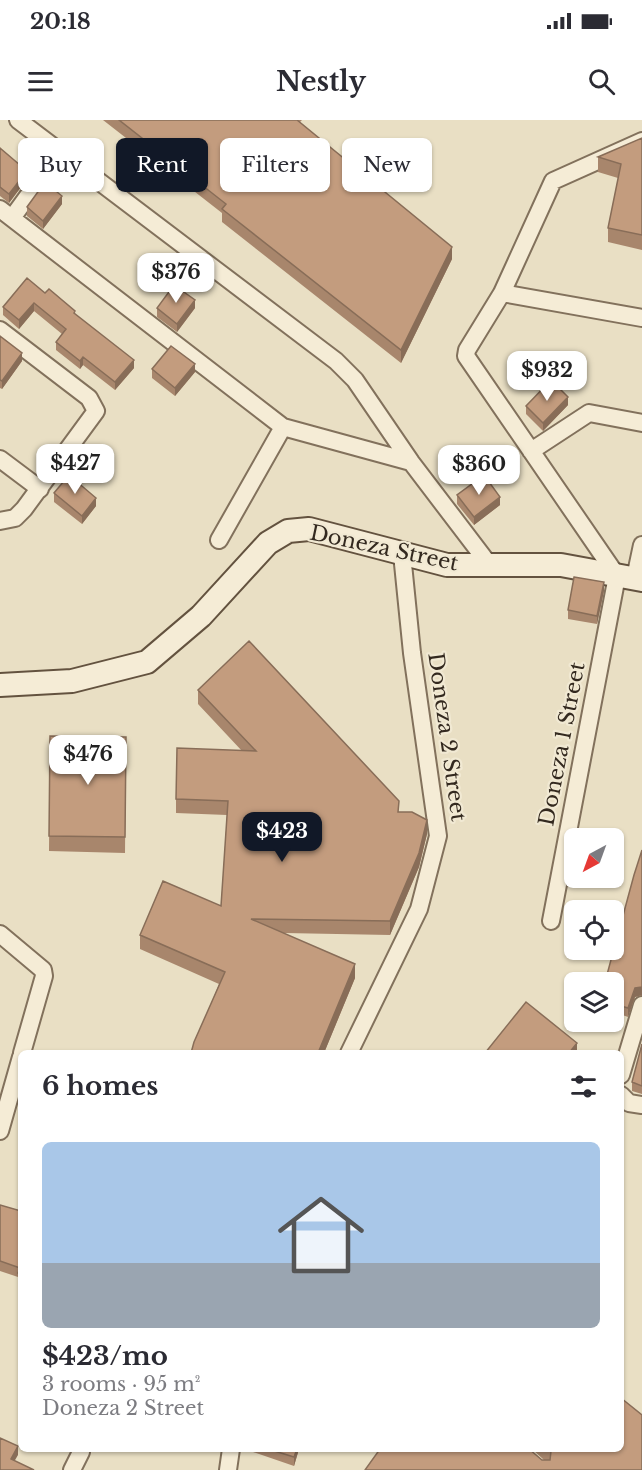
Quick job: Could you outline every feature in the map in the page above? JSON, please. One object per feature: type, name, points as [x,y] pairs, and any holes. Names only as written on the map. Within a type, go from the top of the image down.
[{"type":"street","points":[[18,120],[42,138]]},
{"type":"street","points":[[631,578],[531,451],[466,356],[470,343],[502,293],[553,181],[642,141]]},
{"type":"street","points":[[104,185],[336,362],[355,380],[411,462],[491,567]]},
{"type":"street","points":[[25,192],[6,213],[283,427],[411,462]]},
{"type":"street","points":[[502,293],[642,318]]},
{"type":"street","points":[[0,330],[90,398],[96,407],[95,414],[40,489],[15,518],[0,521]]},
{"type":"street","points":[[531,451],[589,413],[642,423]]},
{"type":"street","points":[[219,540],[283,427]]},
{"type":"street","points":[[0,459],[40,489]]},
{"type":"street","name":"Doneza Street","points":[[0,685],[72,681],[147,662],[201,616],[268,543],[288,531],[309,529],[447,565],[491,567],[561,565],[631,578]]},
{"type":"street","name":"Doneza 1 Street","points":[[551,921],[631,578],[642,545]]},
{"type":"street","name":"Doneza 2 Street","points":[[350,1050],[419,909],[438,837],[412,652],[402,554]]},
{"type":"street","points":[[0,934],[43,970],[44,976],[23,1050]]},
{"type":"street","points":[[624,1065],[642,1005]]},
{"type":"street","points":[[0,1131],[18,1068]]},
{"type":"street","points":[[624,1098],[629,1102],[642,1105]]},
{"type":"street","points":[[72,1470],[81,1452]]},
{"type":"street","points":[[228,1470],[231,1452]]},
{"type":"building","points":[[119,120],[297,120],[319,138],[220,138],[220,192],[330,192],[330,147],[342,157],[342,192],[385,192],[452,247],[401,350],[222,209],[226,204],[208,190],[208,138],[142,138]]},
{"type":"building","points":[[642,138],[642,235],[608,228],[621,164],[598,157]]},
{"type":"building","points":[[0,148],[18,163],[18,182],[9,194],[0,187]]},
{"type":"building","points":[[38,192],[57,192],[62,196],[43,221],[27,207]]},
{"type":"building","points":[[27,278],[45,293],[49,289],[75,311],[74,313],[134,360],[115,382],[83,357],[80,361],[56,342],[66,329],[34,303],[19,320],[3,307]]},
{"type":"building","points":[[174,285],[195,300],[177,324],[157,308]]},
{"type":"building","points":[[0,336],[22,353],[2,381],[0,380]]},
{"type":"building","points":[[171,346],[195,364],[175,388],[152,369]]},
{"type":"building","points":[[551,380],[568,397],[543,423],[526,406]]},
{"type":"building","points":[[69,475],[96,498],[82,516],[54,493]]},
{"type":"building","points":[[484,475],[500,497],[474,517],[457,495]]},
{"type":"building","points":[[574,577],[604,582],[597,616],[568,610]]},
{"type":"building","points":[[249,641],[399,801],[398,812],[412,812],[427,820],[419,853],[390,921],[251,919],[355,964],[319,1050],[192,1050],[225,972],[140,935],[163,881],[221,906],[228,801],[176,799],[177,748],[256,751],[198,690]]},
{"type":"building","points":[[50,736],[126,737],[125,837],[49,836]]},
{"type":"building","points":[[642,850],[642,987],[635,988],[628,1008],[624,1007],[624,972],[608,972],[611,960],[624,960],[624,912]]},
{"type":"building","points":[[526,1002],[577,1043],[571,1050],[487,1050]]},
{"type":"building","points":[[642,1044],[642,1086],[632,1082]]},
{"type":"building","points":[[0,1205],[18,1210],[18,1267],[0,1261]]},
{"type":"building","points":[[624,1400],[642,1415],[642,1470],[365,1470],[378,1452],[533,1452],[542,1460],[550,1460],[551,1452],[624,1452]]},
{"type":"building","points":[[0,1438],[18,1446],[11,1459],[34,1470],[0,1470]]},
{"type":"building","points":[[278,1452],[296,1452],[294,1457]]}]
